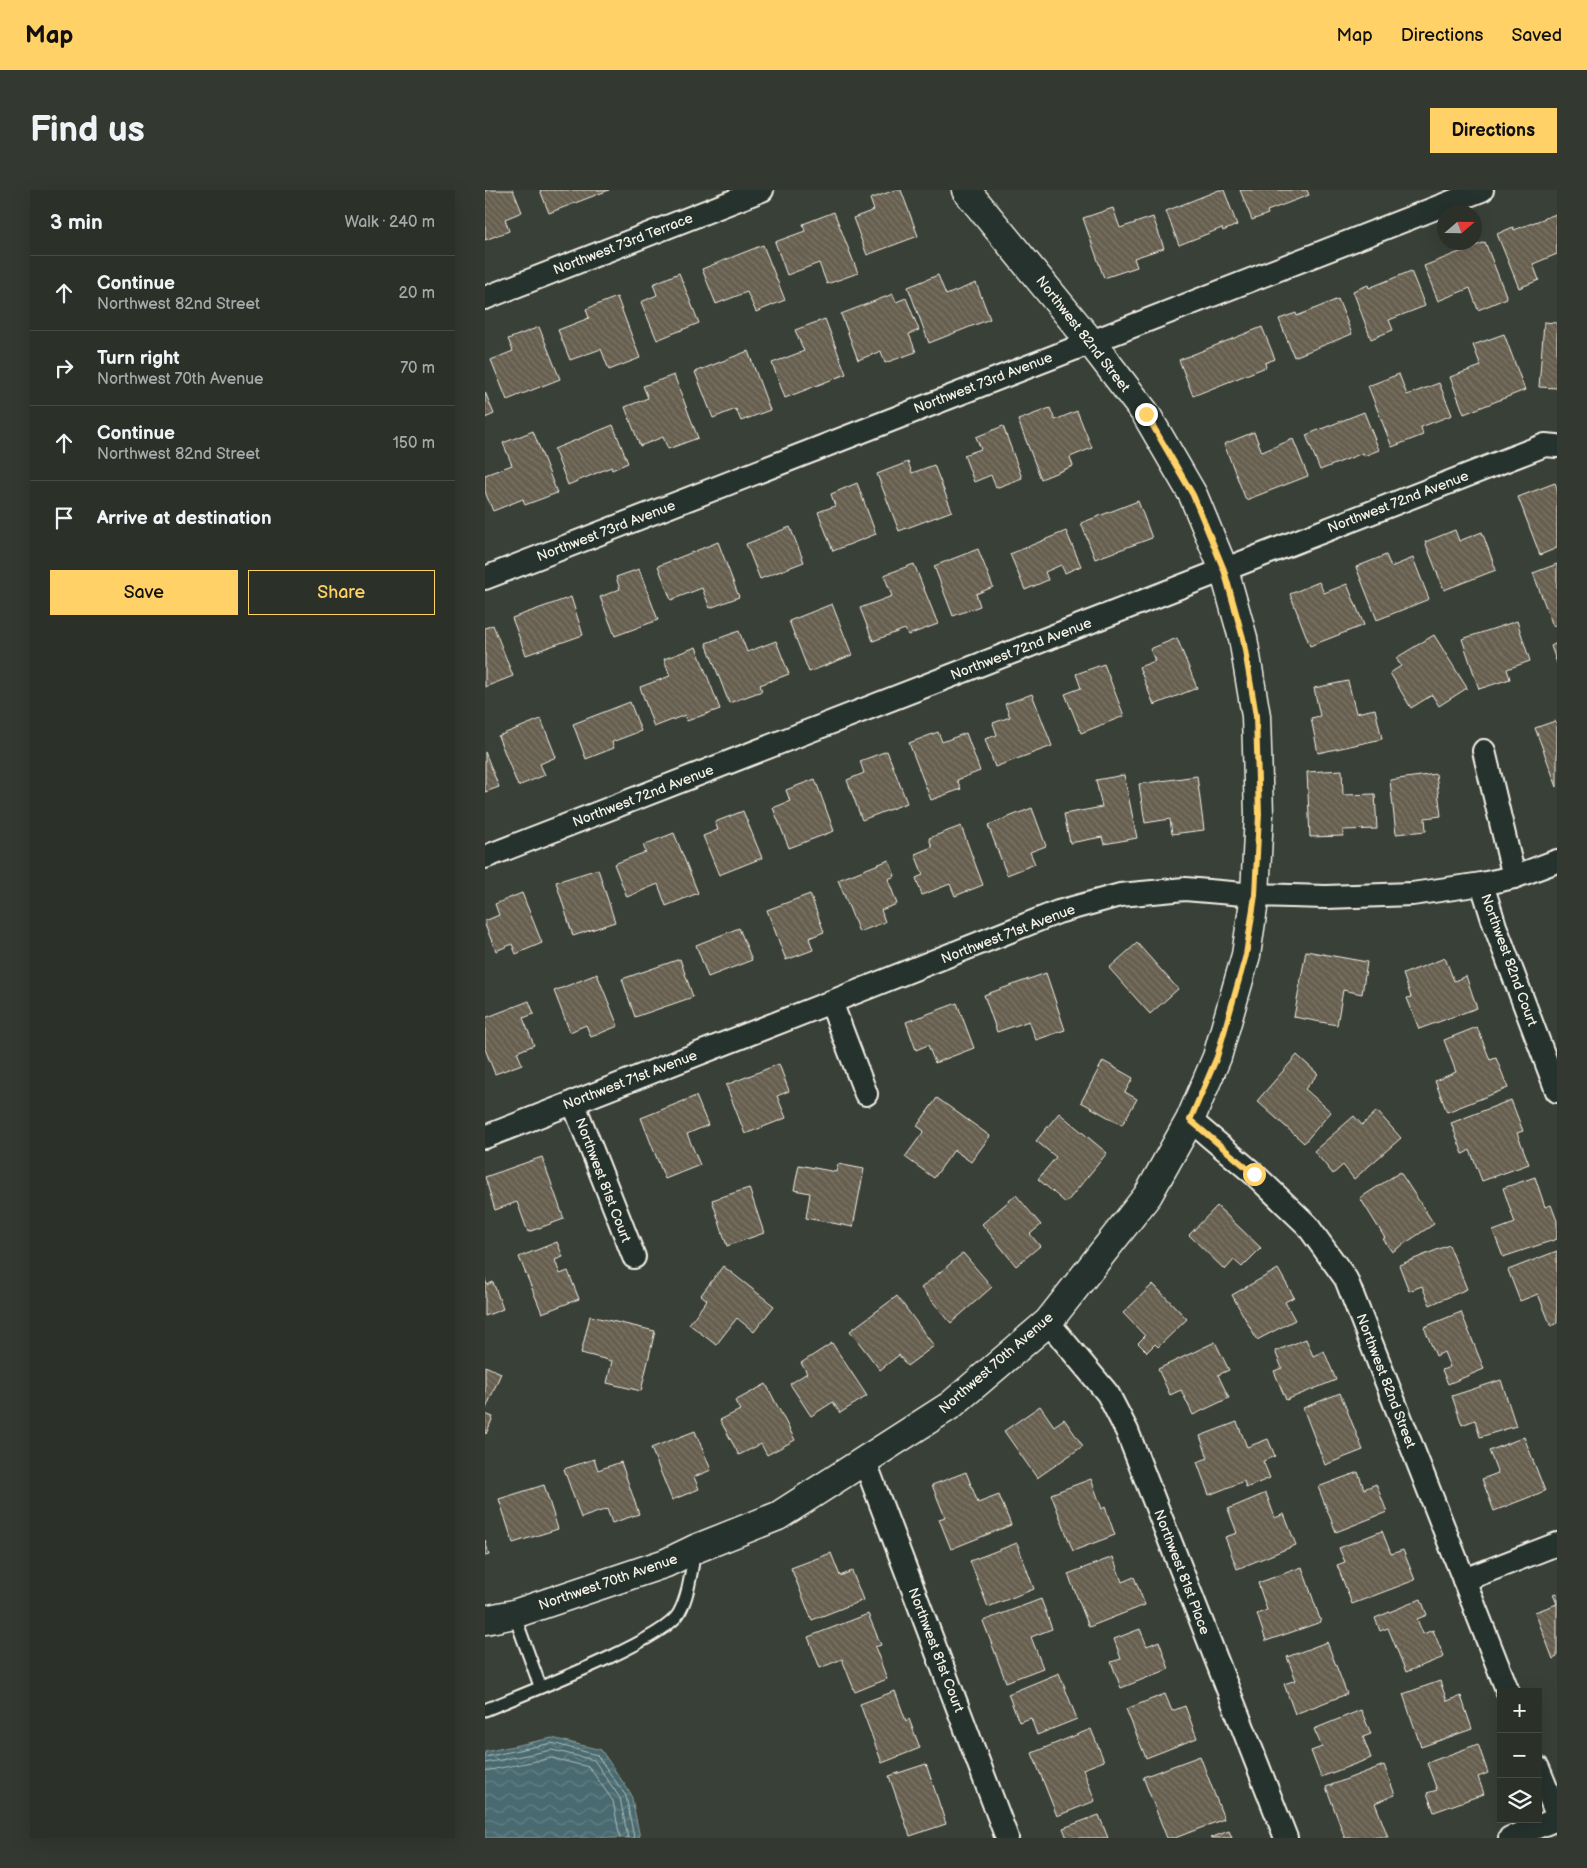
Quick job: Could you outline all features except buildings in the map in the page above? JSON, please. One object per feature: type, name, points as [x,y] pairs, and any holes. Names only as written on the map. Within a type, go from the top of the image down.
[{"type":"street","name":"Northwest 73rd Terrace","points":[[485,298],[762,190]]},
{"type":"street","name":"Northwest 82nd Street","points":[[966,190],[1090,341],[1151,422],[1193,495],[1224,570],[1243,638],[1256,716],[1259,814],[1255,895]]},
{"type":"street","name":"Northwest 73rd Avenue","points":[[485,578],[1482,190]]},
{"type":"street","name":"Northwest 72nd Avenue","points":[[485,857],[1545,445],[1557,446]]},
{"type":"street","points":[[1484,751],[1514,877]]},
{"type":"street","name":"Northwest 71st Avenue","points":[[485,1137],[1058,912],[1120,895],[1185,889],[1255,895],[1325,897],[1412,894],[1482,884],[1514,877],[1557,861]]},
{"type":"street","name":"Northwest 82nd Court","points":[[1482,884],[1495,926],[1557,1091]]},
{"type":"street","name":"Northwest 70th Avenue","points":[[485,1620],[514,1614],[666,1563],[695,1549],[778,1516],[865,1462],[951,1405],[1048,1322],[1148,1195],[1190,1120],[1217,1057],[1246,955],[1255,895]]},
{"type":"street","points":[[831,1002],[867,1094]]},
{"type":"street","name":"Northwest 81st Court","points":[[573,1102],[634,1257]]},
{"type":"street","name":"Northwest 82nd Street","points":[[1190,1120],[1254,1174],[1307,1225],[1346,1279],[1506,1688]]},
{"type":"street","name":"Northwest 81st Place","points":[[1048,1322],[1108,1394],[1127,1430],[1286,1838]]},
{"type":"street","name":"Northwest 81st Court","points":[[865,1462],[1007,1838]]},
{"type":"street","points":[[1464,1580],[1557,1544]]},
{"type":"street","points":[[1542,1778],[1557,1815]]},
{"type":"street","points":[[1510,1838],[1557,1819]]},
{"type":"lane","points":[[485,1710],[634,1645],[667,1627],[679,1614],[689,1585],[695,1549]]},
{"type":"lane","points":[[514,1614],[540,1686]]},
{"type":"water","points":[[552,1738],[601,1750],[631,1794],[640,1838],[485,1838],[485,1752]]},
{"type":"route","points":[[1146,414],[1193,495],[1224,570],[1243,638],[1256,716],[1259,814],[1255,895],[1246,955],[1217,1057],[1190,1120],[1254,1174]]}]
